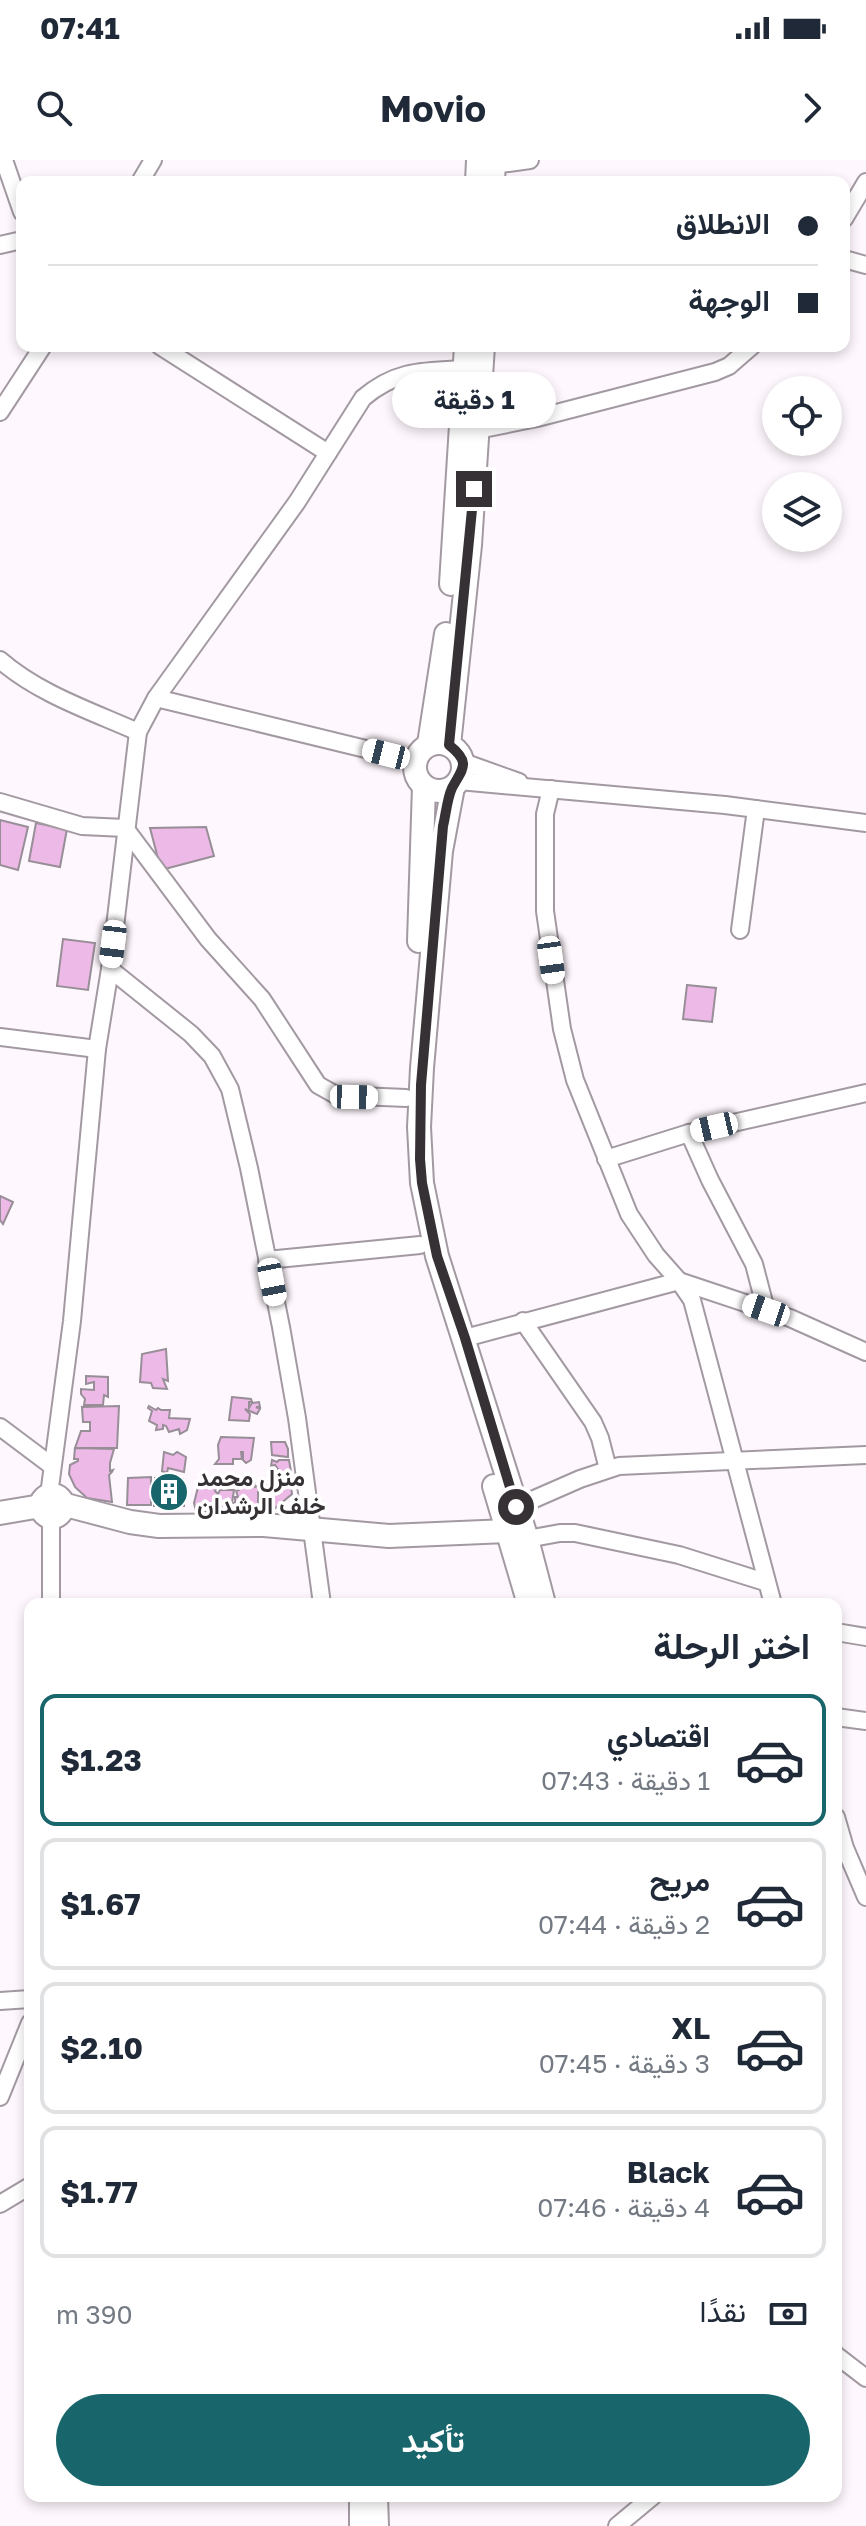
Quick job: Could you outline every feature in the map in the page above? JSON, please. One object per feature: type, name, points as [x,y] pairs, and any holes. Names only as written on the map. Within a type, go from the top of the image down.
[{"type":"main road","points":[[465,352],[454,547],[444,649],[443,826],[421,1079],[420,1159],[432,1238],[516,1507],[517,1535],[528,1598]]},
{"type":"main road","points":[[445,764],[478,430],[483,352]]},
{"type":"main road","points":[[445,764],[417,777],[424,786],[419,942],[406,1098],[408,1186],[420,1245],[517,1535],[542,1598]]},
{"type":"main road","points":[[0,1513],[51,1506],[145,1525],[264,1525],[389,1536],[517,1535]]},
{"type":"main road","points":[[361,2502],[361,2526]]},
{"type":"main road","points":[[376,2502],[377,2526]]},
{"type":"street","points":[[4,160],[16,195]]},
{"type":"street","points":[[490,167],[530,160]]},
{"type":"street","points":[[850,209],[866,182]]},
{"type":"street","points":[[0,412],[39,352]]},
{"type":"street","points":[[169,352],[328,453]]},
{"type":"street","points":[[478,430],[715,372],[729,366],[745,352]]},
{"type":"street","points":[[51,1598],[52,1466],[72,1321],[97,1049],[110,969],[138,732],[156,698],[297,502],[363,398],[377,387],[408,372],[464,369]]},
{"type":"street","points":[[0,660],[22,677],[60,697],[138,732]]},
{"type":"street","points":[[156,698],[543,789],[756,809],[866,823]]},
{"type":"street","points":[[543,789],[548,937],[557,1001],[575,1080],[629,1214],[656,1255],[692,1300],[771,1598]]},
{"type":"street","points":[[0,802],[82,826],[125,828]]},
{"type":"street","points":[[740,930],[756,809]]},
{"type":"street","points":[[125,828],[208,939],[262,999],[318,1085],[336,1095],[406,1098]]},
{"type":"street","points":[[110,969],[191,1034],[225,1075],[247,1156],[297,1418],[321,1598]]},
{"type":"street","points":[[0,1037],[97,1049]]},
{"type":"street","points":[[606,1159],[689,1133],[866,1093]]},
{"type":"street","points":[[689,1133],[754,1264],[766,1310]]},
{"type":"street","points":[[267,1260],[420,1245]]},
{"type":"street","points":[[465,1338],[679,1281],[790,1318],[866,1352]]},
{"type":"street","points":[[523,1321],[593,1422],[608,1469]]},
{"type":"street","points":[[0,1427],[52,1466]]},
{"type":"street","points":[[516,1507],[608,1469],[638,1464],[866,1455]]},
{"type":"street","points":[[517,1535],[575,1533],[679,1555],[765,1582]]},
{"type":"street","points":[[842,1633],[866,1637]]},
{"type":"street","points":[[842,1718],[866,1721]]},
{"type":"street","points":[[842,1838],[866,1897]]},
{"type":"street","points":[[0,2001],[24,1999]]},
{"type":"street","points":[[0,2097],[24,2038]]},
{"type":"street","points":[[0,2204],[24,2190]]},
{"type":"street","points":[[842,2360],[866,2378]]},
{"type":"street","points":[[617,2526],[646,2502]]},
{"type":"building","points":[[0,820],[28,827],[18,870],[0,865]]},
{"type":"building","points":[[36,823],[67,829],[60,867],[29,861]]},
{"type":"building","points":[[206,827],[214,856],[161,870],[150,828]]},
{"type":"building","points":[[63,939],[95,943],[88,990],[57,986]]},
{"type":"building","points":[[687,985],[716,988],[712,1022],[683,1019]]},
{"type":"building","points":[[0,1196],[13,1202],[3,1224],[0,1220]]},
{"type":"building","points":[[166,1349],[168,1381],[163,1379],[167,1389],[153,1388],[151,1383],[140,1382],[142,1354]]},
{"type":"building","points":[[86,1376],[108,1377],[108,1397],[104,1395],[103,1405],[84,1405],[81,1389],[94,1390],[94,1382],[86,1384]]},
{"type":"building","points":[[232,1397],[251,1399],[249,1408],[252,1403],[259,1402],[260,1407],[256,1407],[260,1409],[257,1414],[245,1409],[250,1414],[249,1421],[229,1420]]},
{"type":"building","points":[[119,1406],[117,1448],[75,1448],[81,1431],[90,1431],[90,1422],[83,1422],[82,1407]]},
{"type":"building","points":[[149,1406],[156,1410],[170,1410],[169,1418],[190,1419],[187,1430],[180,1434],[179,1429],[169,1432],[163,1425],[163,1429],[156,1430],[157,1425],[149,1421],[152,1411]]},
{"type":"building","points":[[221,1437],[254,1438],[251,1460],[246,1463],[241,1452],[242,1459],[233,1459],[233,1464],[215,1464],[219,1459]]},
{"type":"building","points":[[271,1442],[285,1442],[288,1457],[272,1455]]},
{"type":"building","points":[[75,1448],[114,1449],[110,1463],[110,1471],[113,1470],[109,1475],[112,1502],[87,1498],[75,1487],[69,1474],[70,1465],[78,1461],[74,1459]]},
{"type":"building","points":[[164,1452],[173,1455],[177,1452],[186,1457],[184,1472],[168,1468],[167,1473],[162,1471]]},
{"type":"building","points":[[272,1460],[289,1460],[292,1477],[277,1480],[271,1473],[278,1472],[275,1465],[271,1466]]},
{"type":"building","points":[[151,1477],[151,1505],[127,1505],[128,1478]]},
{"type":"building","name":"منزل محمد خلف الرشدان","points":[[155,1478],[183,1479],[184,1506],[154,1506]]},
{"type":"building","points":[[283,1478],[290,1479],[292,1494],[273,1510],[259,1513],[260,1500],[265,1500],[264,1480],[282,1483]]},
{"type":"building","points":[[247,1479],[254,1481],[255,1487],[262,1484],[258,1492],[258,1510],[240,1510],[240,1502],[235,1503],[235,1497],[238,1497],[236,1491],[248,1482]]},
{"type":"building","points":[[198,1487],[217,1487],[215,1491],[218,1494],[220,1490],[234,1490],[232,1503],[238,1503],[238,1511],[196,1511],[194,1503]]},
{"type":"place","name":"منزل محمد خلف الرشدان","points":[[169,1492]]},
{"type":"route","points":[[474,489],[449,745],[458,752],[463,762],[463,772],[453,787],[443,826],[422,1068],[420,1159],[432,1238],[516,1507]]}]
